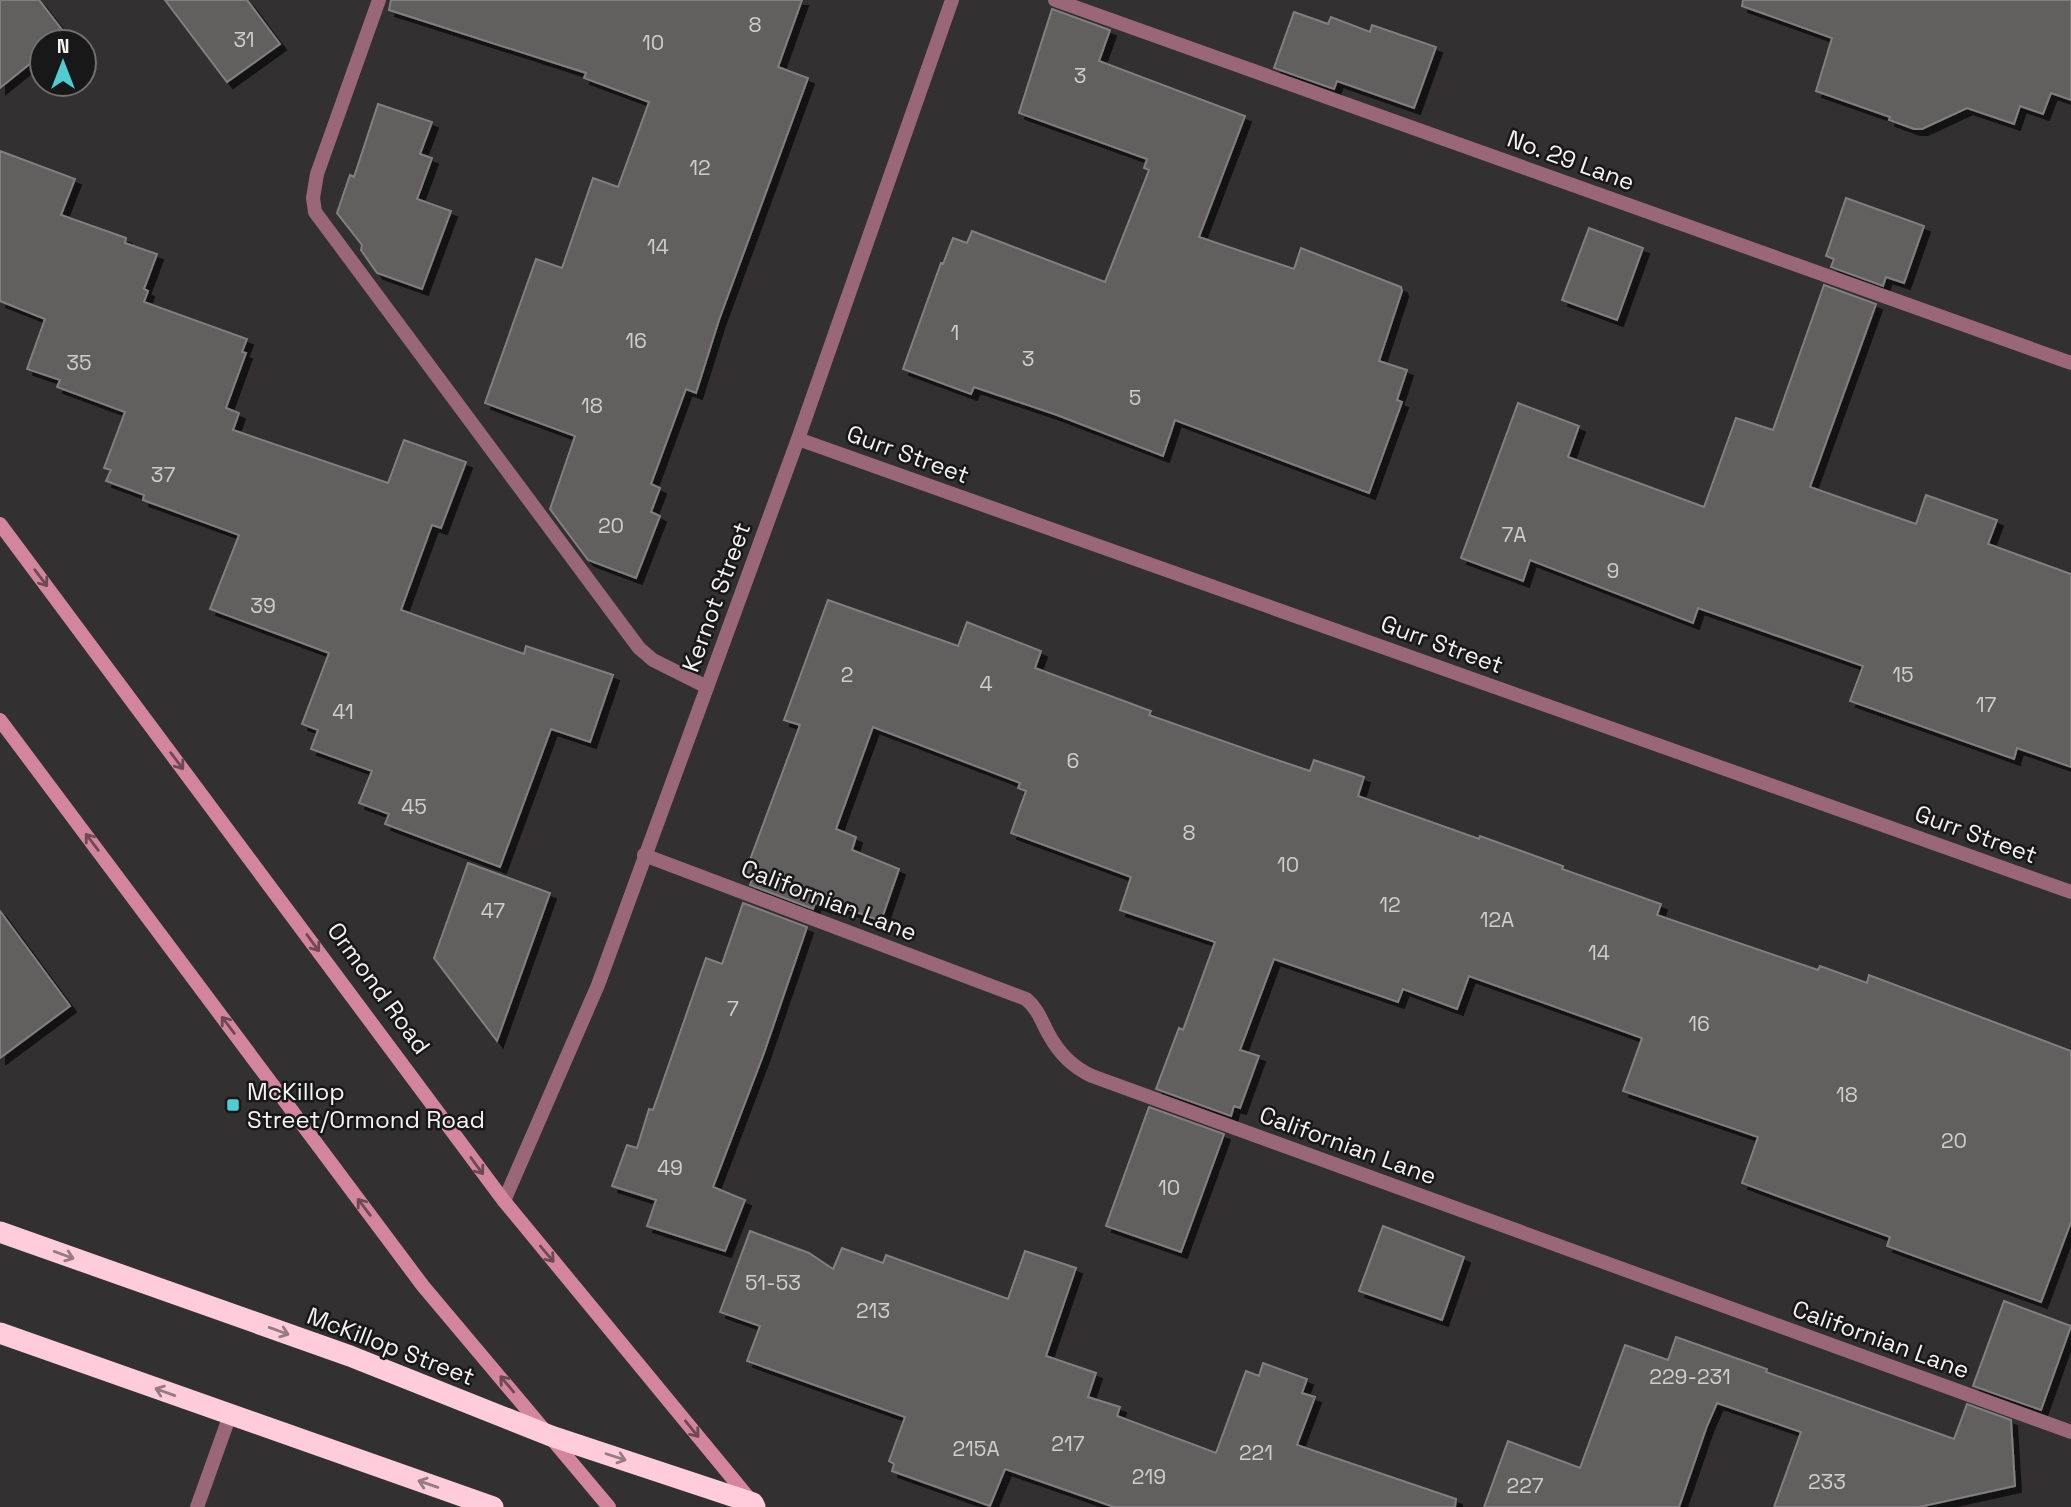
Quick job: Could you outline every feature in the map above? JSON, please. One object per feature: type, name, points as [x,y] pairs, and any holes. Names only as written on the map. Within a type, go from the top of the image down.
[{"type":"highway","name":"McKillop Street","points":[[0,1232],[349,1356],[551,1436],[757,1506]]},
{"type":"highway","points":[[0,1333],[493,1507]]},
{"type":"street","points":[[379,0],[317,174],[313,198],[315,212],[639,648],[653,660],[707,687]]},
{"type":"street","name":"Kernot Street","points":[[504,1201],[593,997],[798,439],[952,0]]},
{"type":"street","name":"No. 29 Lane","points":[[1055,0],[2071,363]]},
{"type":"street","name":"Gurr Street","points":[[798,439],[2071,892]]},
{"type":"street","name":"Ormond Road","points":[[0,524],[504,1201],[757,1506]]},
{"type":"street","points":[[0,720],[423,1286],[609,1507]]},
{"type":"street","name":"Californian Lane","points":[[644,855],[1026,999],[1038,1012],[1062,1054],[1074,1067],[1091,1076],[2071,1432]]},
{"type":"street","points":[[197,1507],[230,1415]]},
{"type":"building","points":[[0,0],[39,0],[61,28],[28,28],[28,65],[0,88]]},
{"type":"building","points":[[165,0],[247,0],[280,44],[227,82]]},
{"type":"building","points":[[391,0],[802,0],[778,67],[808,78],[719,320],[696,393],[686,389],[651,484],[660,488],[651,512],[660,516],[636,578],[588,560],[550,509],[575,436],[485,403],[536,259],[562,268],[593,178],[618,187],[649,102],[584,78],[586,73],[389,10]]},
{"type":"building","points":[[1743,0],[2071,0],[2071,100],[2051,93],[2043,114],[2020,106],[2014,124],[1967,108],[1922,129],[1914,129],[1889,120],[1890,117],[1816,91],[1832,38],[1742,6]]},
{"type":"building","points":[[1052,9],[1110,30],[1099,61],[1245,116],[1199,237],[1294,269],[1301,248],[1401,287],[1379,361],[1407,370],[1397,400],[1402,402],[1369,493],[1175,420],[1163,456],[1057,415],[974,387],[971,394],[903,369],[941,263],[943,264],[953,238],[967,243],[972,231],[1105,282],[1149,170],[1144,168],[1147,159],[1019,113]]},
{"type":"building","points":[[1294,12],[1328,24],[1331,17],[1370,32],[1372,25],[1436,47],[1414,108],[1337,81],[1334,89],[1274,68]]},
{"type":"building","points":[[378,104],[432,122],[420,154],[432,158],[417,199],[451,211],[422,289],[377,273],[361,250],[362,245],[337,213],[350,175],[354,177]]},
{"type":"building","points":[[0,151],[75,179],[61,215],[126,238],[125,243],[157,254],[144,289],[148,291],[144,302],[247,339],[242,352],[246,353],[226,408],[239,413],[233,430],[388,483],[404,440],[466,462],[441,528],[432,525],[401,610],[524,654],[526,646],[613,675],[590,742],[551,729],[500,867],[385,824],[389,814],[359,803],[372,771],[311,749],[318,730],[302,724],[329,653],[210,609],[239,535],[143,500],[144,495],[106,481],[111,470],[104,468],[125,412],[57,387],[60,380],[27,369],[45,319],[0,301]]},
{"type":"building","points":[[1846,198],[1924,226],[1904,283],[1886,277],[1883,286],[1831,267],[1834,259],[1826,256]]},
{"type":"building","points":[[1589,228],[1643,248],[1617,320],[1562,300]]},
{"type":"building","points":[[1824,285],[1876,304],[1810,487],[1916,524],[1926,495],[1997,520],[1988,544],[2071,574],[2071,767],[2017,748],[2014,759],[1850,701],[1863,666],[1698,608],[1693,623],[1530,560],[1523,581],[1461,558],[1518,403],[1579,426],[1568,457],[1704,507],[1736,418],[1773,430]]},
{"type":"building","points":[[828,600],[958,646],[967,622],[1041,651],[1035,668],[1151,711],[1149,715],[1310,771],[1314,760],[1364,777],[1358,796],[1479,839],[1480,836],[1661,904],[1657,915],[1818,970],[1820,966],[1867,983],[1869,975],[2071,1051],[2071,1222],[2041,1302],[1887,1246],[1890,1237],[1742,1183],[1758,1137],[1623,1091],[1642,1038],[1469,976],[1457,1009],[1403,989],[1398,1002],[1274,959],[1240,1050],[1259,1056],[1240,1108],[1234,1106],[1231,1116],[1156,1089],[1179,1028],[1183,1030],[1215,942],[1120,910],[1131,877],[1011,833],[1026,791],[1018,788],[1020,783],[873,727],[836,829],[856,837],[852,850],[899,869],[881,921],[834,904],[833,909],[815,903],[813,909],[750,885],[752,879],[744,876],[800,725],[784,720]]},
{"type":"building","points":[[468,863],[550,893],[497,1041],[434,958]]},
{"type":"building","points":[[743,903],[807,927],[764,1053],[713,1187],[745,1200],[725,1251],[647,1226],[656,1200],[612,1186],[627,1145],[637,1148],[649,1109],[653,1110],[706,958],[722,964]]},
{"type":"building","points":[[0,911],[70,1006],[0,1058]]},
{"type":"building","points":[[1149,1107],[1224,1134],[1181,1252],[1106,1226]]},
{"type":"building","points":[[1383,1226],[1464,1257],[1442,1320],[1359,1291]]},
{"type":"building","points":[[750,1231],[809,1253],[833,1269],[842,1248],[883,1263],[886,1255],[1008,1299],[1025,1251],[1076,1268],[1046,1356],[1096,1373],[1088,1397],[1120,1407],[1117,1416],[1216,1453],[1246,1371],[1259,1376],[1263,1363],[1307,1379],[1302,1393],[1315,1397],[1297,1445],[1456,1499],[1455,1507],[1114,1507],[1005,1469],[990,1506],[892,1471],[894,1464],[889,1461],[905,1417],[747,1361],[760,1326],[720,1312]]},
{"type":"building","points":[[2004,1301],[2071,1326],[2041,1410],[1973,1386]]},
{"type":"building","points":[[1676,1337],[1954,1439],[1967,1404],[2011,1420],[2015,1486],[1919,1507],[1774,1507],[1801,1432],[1717,1403],[1679,1507],[1484,1507],[1508,1441],[1580,1468],[1625,1345],[1668,1360]]},
{"type":"place","name":"McKillop Street/Ormond Road","points":[[233,1105]]}]
